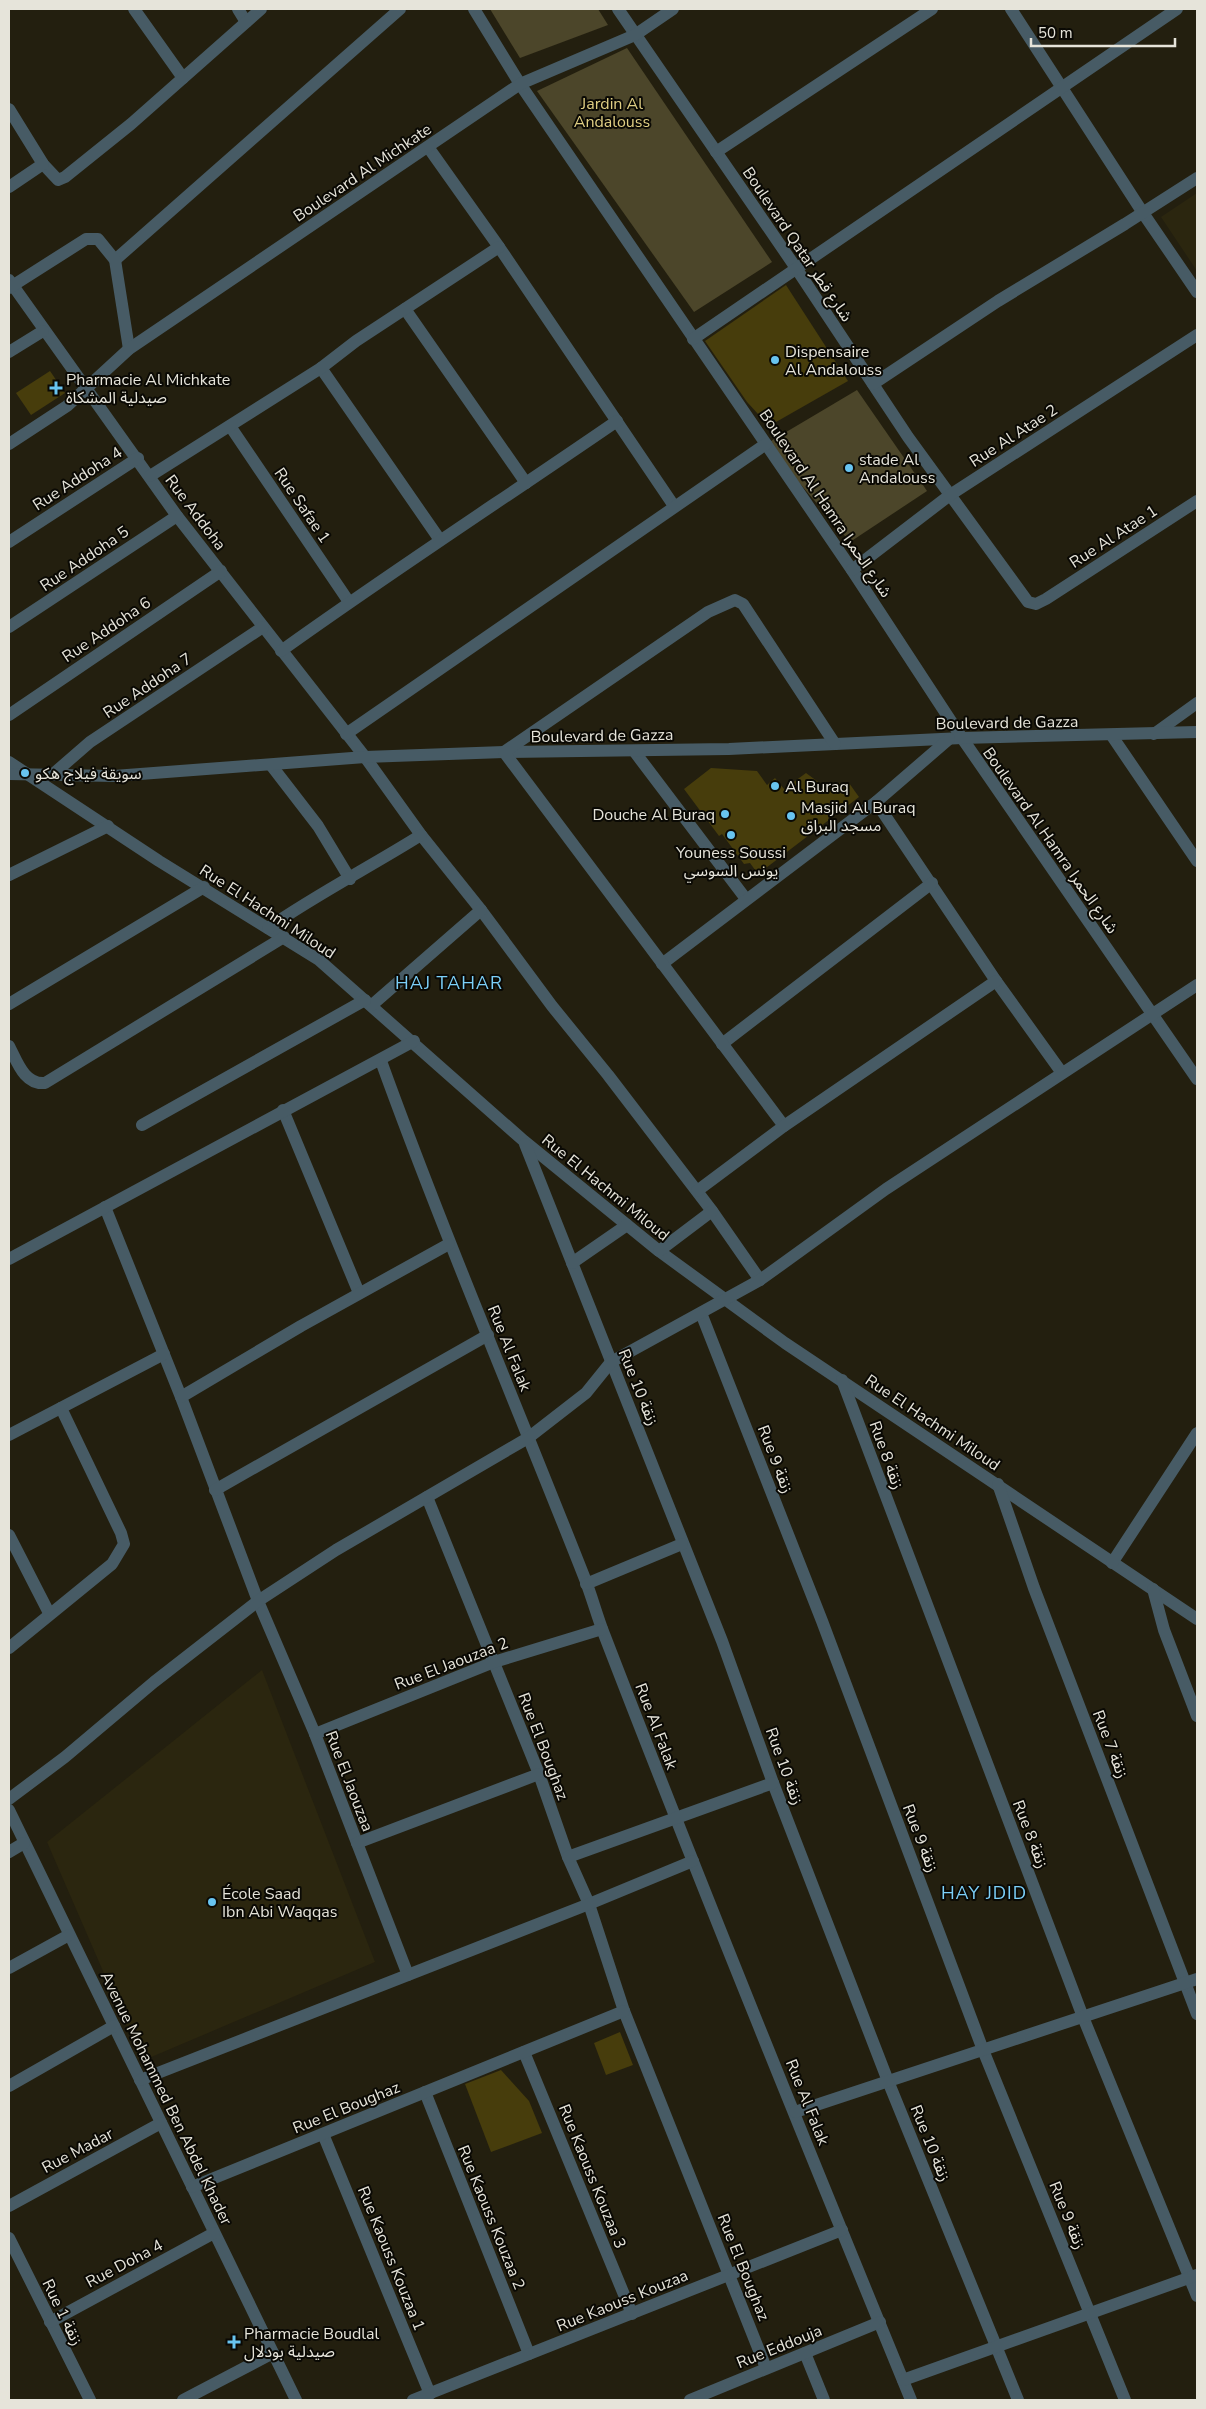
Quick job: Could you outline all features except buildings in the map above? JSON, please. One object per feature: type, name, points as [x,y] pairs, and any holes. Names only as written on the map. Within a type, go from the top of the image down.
[{"type":"street","points":[[134,9],[183,78]]},
{"type":"street","points":[[238,9],[246,22]]},
{"type":"street","points":[[9,109],[43,164],[58,180],[65,177],[132,124],[261,9]]},
{"type":"street","points":[[115,260],[400,9]]},
{"type":"street","name":"Boulevard Al Hamra شارع الحمرا","points":[[474,9],[520,84],[852,570],[956,739],[1197,1079]]},
{"type":"street","name":"Boulevard Qatar شارع قطر","points":[[618,9],[950,495],[1028,602],[1036,604],[1046,599]]},
{"type":"street","name":"Boulevard Al Michkate","points":[[9,444],[67,406],[129,349],[520,84],[635,35],[673,9]]},
{"type":"street","points":[[716,152],[932,9]]},
{"type":"street","points":[[1011,9],[1143,213],[1197,292]]},
{"type":"street","points":[[693,339],[1177,9]]},
{"type":"street","points":[[428,148],[499,246],[674,506]]},
{"type":"street","points":[[9,187],[43,164]]},
{"type":"street","points":[[873,384],[998,301],[1197,178]]},
{"type":"street","points":[[10,285],[86,239],[98,239],[115,260],[129,349]]},
{"type":"street","points":[[150,476],[321,368],[356,341],[499,246]]},
{"type":"street","name":"Rue Addoha","points":[[10,285],[138,458],[177,516],[365,758],[421,836],[697,1191],[760,1280]]},
{"type":"street","points":[[405,309],[526,483]]},
{"type":"street","points":[[9,352],[43,331]]},
{"type":"street","name":"Rue Al Atae 2","points":[[852,570],[950,495],[1197,335]]},
{"type":"street","points":[[321,368],[440,540]]},
{"type":"street","points":[[281,651],[349,602],[616,421]]},
{"type":"street","name":"Rue Safae 1","points":[[230,426],[349,602]]},
{"type":"street","points":[[346,734],[766,444]]},
{"type":"street","name":"Rue Addoha 4","points":[[9,542],[138,458]]},
{"type":"street","name":"Rue Al Atae 1","points":[[1046,599],[1197,500]]},
{"type":"street","name":"Rue Addoha 5","points":[[9,627],[177,516]]},
{"type":"street","name":"Rue Addoha 6","points":[[9,715],[221,571]]},
{"type":"street","points":[[784,1126],[504,752],[708,612],[735,600],[743,604],[835,744]]},
{"type":"street","name":"Rue Addoha 7","points":[[52,775],[90,742],[263,627]]},
{"type":"street","points":[[1154,734],[1197,704]]},
{"type":"street","name":"Boulevard de Gazza","points":[[9,774],[114,776],[365,758],[504,752],[634,751],[1197,732]]},
{"type":"street","points":[[1112,736],[1197,861]]},
{"type":"street","points":[[662,964],[956,739]]},
{"type":"street","points":[[634,751],[746,899]]},
{"type":"street","name":"Rue El Hachmi Miloud","points":[[9,762],[159,861],[204,887],[319,960],[524,1141],[626,1225],[725,1301],[1197,1619]]},
{"type":"street","points":[[271,765],[318,826],[350,879]]},
{"type":"street","points":[[876,802],[996,981],[1062,1073]]},
{"type":"street","points":[[9,875],[108,826]]},
{"type":"street","points":[[268,928],[308,900],[350,879],[421,836]]},
{"type":"street","points":[[722,1044],[932,883]]},
{"type":"street","points":[[9,1004],[204,887]]},
{"type":"street","points":[[142,1126],[368,1002],[480,910]]},
{"type":"street","points":[[9,1046],[27,1078],[39,1084],[45,1083],[284,938]]},
{"type":"street","points":[[697,1191],[784,1126],[996,981]]},
{"type":"street","points":[[9,1799],[65,1757],[154,1682],[258,1601],[336,1550],[528,1438],[586,1393],[611,1362],[725,1301],[760,1280],[886,1189],[1197,985]]},
{"type":"street","points":[[11,1254],[105,1207],[283,1110],[381,1061],[414,1042]]},
{"type":"street","name":"Rue Al Falak","points":[[381,1061],[449,1244],[488,1334],[693,1861],[911,2400]]},
{"type":"street","points":[[283,1110],[359,1294]]},
{"type":"street","name":"Rue 10 زنقة","points":[[524,1141],[722,1641],[773,1783],[888,2081],[1018,2400]]},
{"type":"street","name":"Rue El Jaouzaa","points":[[105,1207],[181,1397],[258,1601],[315,1734],[408,1974]]},
{"type":"street","points":[[659,1251],[712,1211]]},
{"type":"street","points":[[572,1263],[626,1225]]},
{"type":"street","points":[[181,1397],[449,1244]]},
{"type":"street","name":"Rue 9 زنقة","points":[[701,1313],[822,1621],[983,2050],[1125,2400]]},
{"type":"street","points":[[215,1490],[488,1334]]},
{"type":"street","points":[[9,1435],[164,1354]]},
{"type":"street","name":"Rue 8 زنقة","points":[[842,1380],[1083,2017],[1194,2276],[1197,2296]]},
{"type":"street","points":[[9,1648],[112,1564],[124,1544],[121,1533],[61,1408]]},
{"type":"street","points":[[1112,1562],[1197,1433]]},
{"type":"street","name":"Rue 7 زنقة","points":[[998,1484],[1034,1588],[1191,1981],[1197,2014]]},
{"type":"street","name":"Rue El Boughaz","points":[[427,1497],[539,1774],[568,1857],[589,1904],[624,2011],[766,2368]]},
{"type":"street","points":[[9,1535],[50,1613]]},
{"type":"street","points":[[586,1584],[682,1544]]},
{"type":"street","points":[[1153,1589],[1164,1630],[1197,1716]]},
{"type":"street","name":"Rue El Jaouzaa 2","points":[[315,1734],[494,1662],[602,1629]]},
{"type":"street","points":[[357,1842],[539,1774]]},
{"type":"street","points":[[568,1857],[773,1783]]},
{"type":"street","name":"Avenue Mohammed Ben Abdel Khader","points":[[9,1810],[296,2400]]},
{"type":"street","points":[[9,1852],[24,1843]]},
{"type":"street","points":[[140,2080],[589,1904],[693,1861]]},
{"type":"street","points":[[9,1968],[69,1935]]},
{"type":"street","points":[[795,2112],[1191,1981]]},
{"type":"street","name":"Rue El Boughaz","points":[[192,2187],[624,2011]]},
{"type":"street","points":[[9,2086],[114,2026]]},
{"type":"street","name":"Rue Kaouss Kouzaa 3","points":[[524,2052],[632,2314]]},
{"type":"street","name":"Rue Kaouss Kouzaa 2","points":[[425,2092],[529,2354]]},
{"type":"street","name":"Rue Madar","points":[[9,2206],[161,2123]]},
{"type":"street","name":"Rue Kaouss Kouzaa 1","points":[[324,2134],[430,2394]]},
{"type":"street","name":"Rue Kaouss Kouzaa","points":[[414,2400],[842,2230]]},
{"type":"street","name":"Rue Doha 4","points":[[50,2322],[214,2233]]},
{"type":"street","name":"Rue 1 زنقة","points":[[9,2238],[90,2400]]},
{"type":"street","points":[[903,2380],[1194,2276]]},
{"type":"street","name":"Rue Eddouja","points":[[690,2400],[712,2396],[766,2368],[880,2322]]},
{"type":"street","points":[[183,2400],[272,2353]]},
{"type":"street","points":[[805,2353],[824,2400]]},
{"type":"shaded area","points":[[1197,193],[1197,271],[1161,217]]},
{"type":"shaded area","name":"École Saad Ibn Abi Waqqas","points":[[262,1670],[375,1962],[142,2061],[47,1842]]},
{"type":"green space","points":[[490,9],[598,9],[608,25],[520,58]]},
{"type":"green space","name":"Jardin Al Andalouss","points":[[627,48],[772,262],[694,312],[537,91]]},
{"type":"green space","name":"stade Al Andalouss","points":[[857,390],[927,491],[850,542],[766,444]]},
{"type":"place","name":"Dispensaire Al Andalouss","points":[[775,360]]},
{"type":"place","name":"Pharmacie Al Michkate صيدلية المشكاة","points":[[56,388]]},
{"type":"place","name":"stade Al Andalouss","points":[[849,468]]},
{"type":"place","name":"سويقة فيلاج هكو","points":[[25,773]]},
{"type":"place","name":"Al Buraq","points":[[775,786]]},
{"type":"place","name":"Douche Al Buraq","points":[[725,814]]},
{"type":"place","name":"Masjid Al Buraq مسجد البراق","points":[[791,816]]},
{"type":"place","name":"Youness Soussi يونس السوسي","points":[[731,835]]},
{"type":"place","name":"École Saad Ibn Abi Waqqas","points":[[212,1902]]},
{"type":"place","name":"Pharmacie Boudlal صيدلية بودلال","points":[[234,2342]]},
{"type":"district","name":"HAJ TAHAR","points":[[449,983]]},
{"type":"district","name":"HAY JDID","points":[[984,1893]]}]
